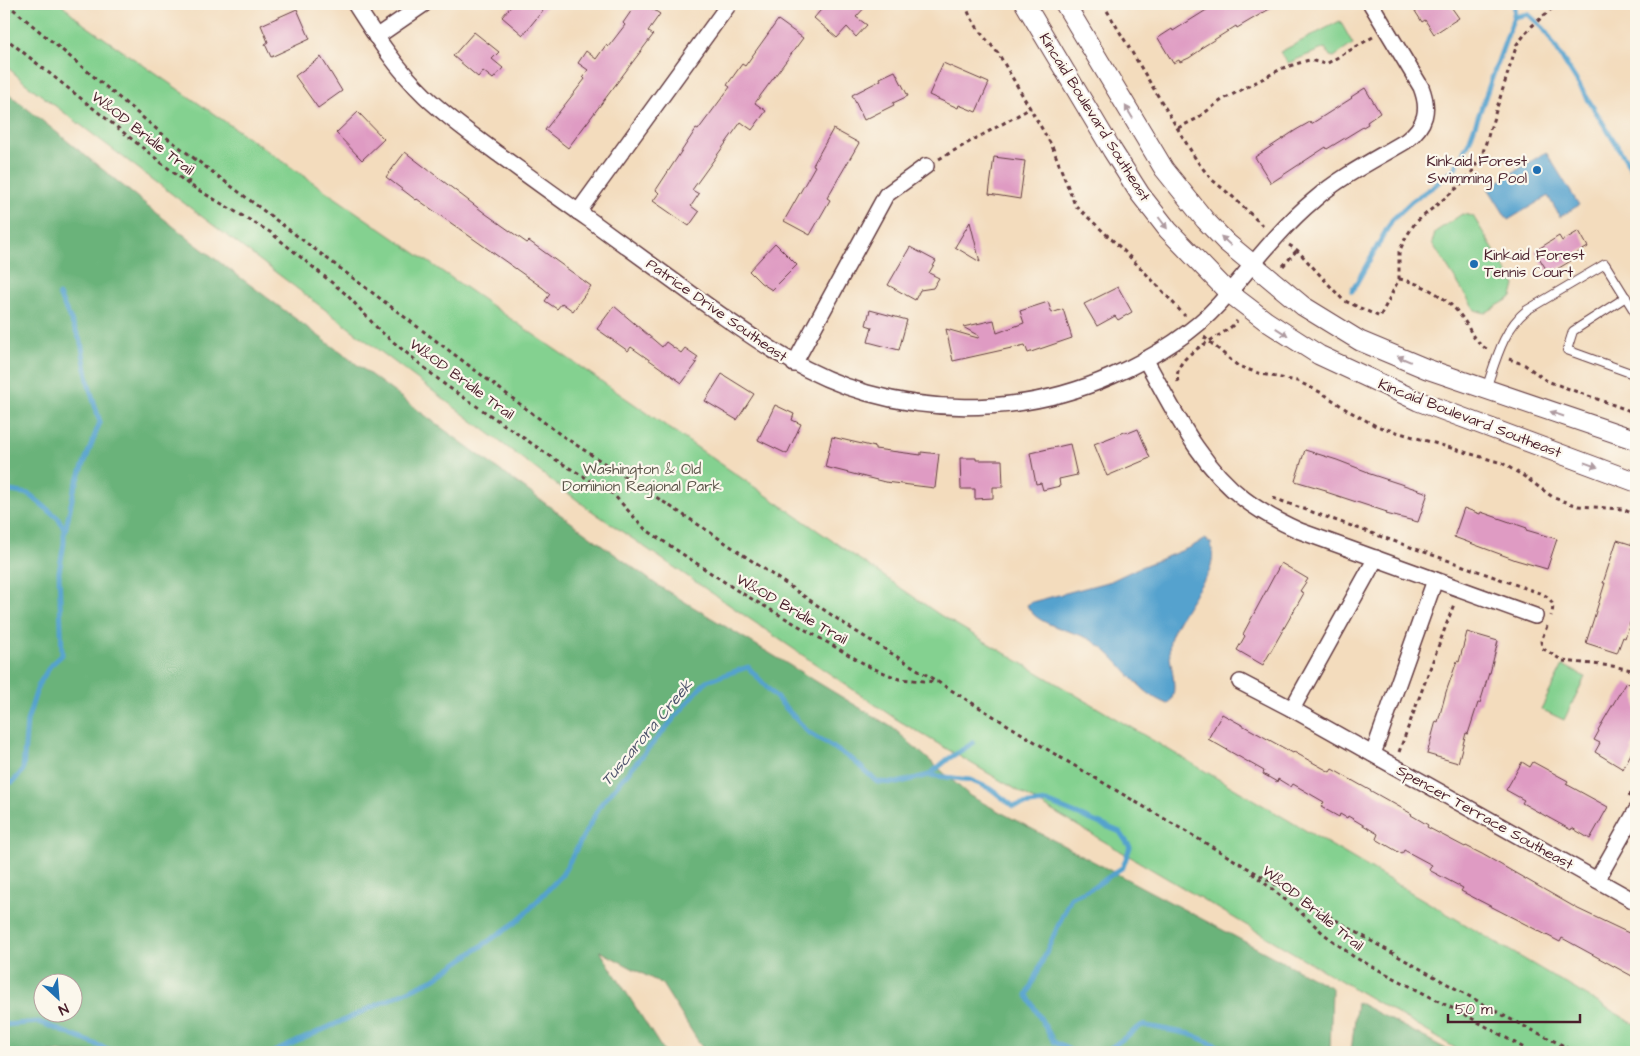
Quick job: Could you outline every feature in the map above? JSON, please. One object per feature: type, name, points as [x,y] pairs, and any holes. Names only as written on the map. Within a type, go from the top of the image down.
[{"type":"street","name":"Patrice Drive Southeast","points":[[355,4],[376,38],[408,78],[445,114],[753,338],[794,364],[841,385],[890,399],[940,406],[965,407],[1016,403],[1065,393],[1113,376],[1145,359],[1179,338],[1218,305],[1253,264],[1314,199],[1334,184],[1406,141],[1416,133],[1423,123],[1426,111],[1426,98],[1371,4]]},
{"type":"street","points":[[376,38],[424,4]]},
{"type":"street","points":[[578,212],[729,4]]},
{"type":"street","name":"Kincaid Boulevard Southeast","points":[[1026,4],[1140,194],[1168,230],[1228,292],[1266,321],[1327,359],[1418,401],[1636,482]]},
{"type":"street","name":"Kincaid Boulevard Southeast","points":[[1065,4],[1164,170],[1205,220],[1226,242],[1303,306],[1360,341],[1427,369],[1636,440]]},
{"type":"street","points":[[794,364],[886,195],[926,166]]},
{"type":"street","points":[[1145,359],[1198,450],[1219,476],[1242,498],[1272,518],[1300,531],[1535,616]]},
{"type":"street","points":[[1292,709],[1376,558]]},
{"type":"street","points":[[1373,754],[1435,580]]},
{"type":"street","name":"Spencer Terrace Southeast","points":[[1240,682],[1292,709],[1636,902]]},
{"type":"street","points":[[1597,880],[1632,806]]},
{"type":"lane","points":[[1486,390],[1509,329],[1518,318],[1527,310],[1605,264],[1636,314]]},
{"type":"lane","points":[[1626,298],[1573,331],[1567,350],[1636,375]]},
{"type":"path","points":[[7,4],[166,137],[561,435],[705,529],[852,629],[1131,801],[1508,1018],[1576,1052]]},
{"type":"path","points":[[1103,4],[1197,161],[1211,179],[1277,238],[1297,250],[1343,300],[1380,317],[1400,279],[1399,252],[1406,237],[1415,223],[1457,188],[1472,172],[1483,152],[1517,44],[1532,26],[1557,4]]},
{"type":"path","points":[[1178,128],[1222,100],[1283,68],[1309,60],[1326,64],[1386,29]]},
{"type":"path","name":"W&OD Bridle Trail","points":[[4,37],[188,184],[270,232],[347,295],[379,330],[444,384],[553,458],[613,494],[645,529],[738,591],[870,666],[899,679],[940,682]]},
{"type":"path","points":[[926,166],[1030,108]]},
{"type":"path","points":[[188,184],[195,159]]},
{"type":"path","points":[[1179,388],[1176,376],[1179,366],[1208,340],[1232,327]]},
{"type":"path","points":[[1269,496],[1549,597],[1553,603],[1553,611],[1541,641],[1542,648],[1563,661],[1612,666],[1636,671]]},
{"type":"path","points":[[1407,757],[1399,752],[1459,588]]},
{"type":"path","points":[[1632,806],[1636,784]]},
{"type":"path","name":"W&OD Bridle Trail","points":[[1241,865],[1297,909],[1324,934],[1354,956],[1531,1052]]},
{"type":"green space","name":"Washington & Old Dominion Regional Park","points":[[4,4],[61,4],[85,25],[940,615],[1636,1025],[1636,1052],[1462,1052],[896,719],[589,509],[25,83],[4,64]]},
{"type":"green space","points":[[1340,21],[1353,44],[1334,57],[1330,56],[1325,48],[1288,63],[1280,52]]},
{"type":"green space","points":[[4,90],[194,243],[657,585],[893,728],[970,796],[1332,988],[1330,1052],[705,1052],[662,984],[600,951],[664,1052],[4,1052]]},
{"type":"green space","name":"Kinkaid Forest Tennis Court","points":[[1462,214],[1473,216],[1515,285],[1512,297],[1485,313],[1475,310],[1432,243],[1435,232]]},
{"type":"green space","points":[[1563,665],[1585,677],[1564,720],[1541,709]]},
{"type":"green space","points":[[1357,1002],[1452,1052],[1351,1052]]},
{"type":"water","name":"Kinkaid Forest Swimming Pool","points":[[1546,152],[1579,205],[1560,217],[1548,196],[1508,220],[1488,188]]},
{"type":"water","points":[[1205,539],[1211,543],[1211,566],[1207,576],[1181,617],[1169,645],[1174,690],[1168,704],[1156,699],[1146,691],[1100,646],[1089,639],[1045,622],[1031,612],[1027,605],[1032,602],[1111,581],[1191,547]]},
{"type":"building","points":[[513,4],[548,4],[523,35],[502,17]]},
{"type":"building","points":[[636,4],[645,4],[660,14],[648,31],[653,35],[568,148],[545,130],[585,79],[583,77],[588,70],[578,63],[586,51],[596,59],[625,25],[623,23]]},
{"type":"building","points":[[826,4],[868,4],[856,17],[867,25],[856,37],[847,27],[837,38],[814,18]]},
{"type":"building","points":[[1216,4],[1278,4],[1237,28],[1236,26],[1201,48],[1189,58],[1173,63],[1158,38],[1172,29],[1173,31]]},
{"type":"building","points":[[1421,4],[1449,4],[1459,18],[1434,34],[1425,20],[1422,22],[1413,8]]},
{"type":"building","points":[[297,9],[310,39],[271,57],[265,44],[268,42],[261,25]]},
{"type":"building","points":[[778,20],[803,38],[755,103],[766,111],[752,130],[741,122],[692,190],[699,194],[691,206],[699,212],[689,226],[653,201],[659,193],[656,190],[696,129],[698,130],[730,87],[727,85],[742,64],[745,66]]},
{"type":"building","points":[[474,32],[499,52],[492,59],[503,68],[493,79],[483,71],[478,77],[453,56]]},
{"type":"building","points":[[321,57],[342,91],[318,108],[295,76]]},
{"type":"building","points":[[943,63],[989,83],[976,112],[959,105],[958,108],[929,95]]},
{"type":"building","points":[[895,71],[908,96],[864,120],[852,95]]},
{"type":"building","points":[[1365,88],[1380,113],[1367,122],[1368,124],[1327,149],[1326,147],[1271,183],[1255,157],[1296,130],[1310,122],[1311,124]]},
{"type":"building","points":[[358,112],[384,139],[362,160],[336,133]]},
{"type":"building","points":[[833,129],[859,143],[827,198],[830,200],[810,235],[784,221],[815,166],[813,165]]},
{"type":"building","points":[[405,152],[486,214],[527,243],[529,241],[591,286],[573,311],[562,303],[557,309],[545,301],[550,294],[543,288],[386,177]]},
{"type":"building","points":[[994,157],[1025,161],[1020,199],[989,194]]},
{"type":"building","points":[[970,222],[980,262],[955,247]]},
{"type":"building","points":[[1579,231],[1588,247],[1572,256],[1574,259],[1549,274],[1535,251],[1559,236],[1562,241]]},
{"type":"building","points":[[775,243],[797,265],[772,290],[761,283],[749,271]]},
{"type":"building","points":[[910,247],[936,261],[929,273],[939,278],[933,288],[920,290],[915,300],[888,285]]},
{"type":"building","points":[[1118,287],[1132,312],[1118,320],[1115,316],[1097,326],[1084,304]]},
{"type":"building","points":[[1048,302],[1052,313],[1063,309],[1072,338],[1028,353],[1025,345],[953,361],[946,329],[978,338],[979,336],[963,327],[994,320],[997,333],[1024,323],[1020,311]]},
{"type":"building","points":[[614,306],[662,347],[666,342],[681,353],[685,348],[698,357],[695,362],[697,363],[682,383],[631,347],[628,351],[597,329]]},
{"type":"building","points":[[870,310],[907,320],[899,350],[868,342],[872,327],[866,325]]},
{"type":"building","points":[[722,374],[754,394],[737,420],[705,401]]},
{"type":"building","points":[[775,405],[794,414],[792,420],[801,424],[787,454],[758,440]]},
{"type":"building","points":[[1138,429],[1150,458],[1107,476],[1094,444],[1127,431],[1128,433]]},
{"type":"building","points":[[832,437],[875,447],[875,449],[921,455],[921,452],[939,454],[935,488],[885,482],[825,467]]},
{"type":"building","points":[[1070,444],[1077,475],[1059,479],[1060,486],[1043,490],[1041,483],[1036,484],[1030,453]]},
{"type":"building","points":[[1305,450],[1428,493],[1418,522],[1386,514],[1387,512],[1295,481]]},
{"type":"building","points":[[960,458],[1002,460],[1003,487],[993,487],[993,498],[975,499],[975,489],[961,489]]},
{"type":"building","points":[[1464,508],[1480,514],[1481,512],[1527,528],[1526,530],[1557,539],[1547,569],[1516,560],[1454,537]]},
{"type":"building","points":[[1617,540],[1636,546],[1636,605],[1625,638],[1623,637],[1617,653],[1586,643]]},
{"type":"building","points":[[1281,563],[1308,579],[1300,591],[1304,593],[1263,665],[1237,650],[1245,636],[1243,634]]},
{"type":"building","points":[[1467,632],[1498,641],[1490,673],[1468,734],[1466,733],[1458,763],[1427,754],[1446,692],[1457,661],[1459,662]]},
{"type":"building","points":[[1626,682],[1636,688],[1636,740],[1623,769],[1595,752],[1600,743],[1594,740]]},
{"type":"building","points":[[1222,714],[1330,772],[1332,769],[1412,814],[1428,825],[1427,827],[1482,854],[1578,909],[1633,935],[1632,937],[1636,939],[1636,967],[1632,976],[1562,938],[1560,942],[1461,891],[1463,888],[1429,870],[1432,865],[1404,850],[1402,854],[1376,839],[1378,834],[1348,816],[1347,818],[1340,814],[1339,817],[1321,807],[1324,802],[1293,784],[1291,787],[1278,779],[1277,782],[1263,774],[1264,771],[1208,739]]},
{"type":"building","points":[[1522,762],[1530,767],[1533,762],[1568,781],[1566,784],[1608,807],[1590,839],[1522,803],[1524,800],[1506,790]]},
{"type":"waterway","points":[[1352,291],[1392,220],[1412,201],[1455,168],[1469,142],[1514,17],[1515,4]]},
{"type":"waterway","points":[[1514,17],[1528,14],[1544,29],[1636,176]]},
{"type":"waterway","points":[[59,295],[81,342],[89,386],[100,422],[74,490],[65,532]]},
{"type":"waterway","points":[[4,490],[29,494],[58,518],[64,529],[64,543],[59,572],[62,655],[50,666],[38,686],[27,721],[23,770],[13,782],[4,783]]},
{"type":"waterway","name":"Tuscarora Creek","points":[[274,1052],[434,979],[519,920],[562,875],[601,804],[706,681],[748,667],[808,732],[853,760],[877,782],[897,783],[929,775],[970,780],[991,789],[1013,806],[1047,802],[1120,832],[1130,847],[1123,867],[1094,887],[1071,897],[1027,995],[1054,1042],[1073,1052]]},
{"type":"waterway","points":[[929,775],[948,759],[973,743]]},
{"type":"waterway","name":"Tuscarora Creek","points":[[4,1025],[39,1022],[119,1052]]},
{"type":"waterway","name":"Tuscarora Creek","points":[[1105,1052],[1142,1025],[1190,1034],[1232,1052]]},
{"type":"place","name":"Kinkaid Forest Swimming Pool","points":[[1537,170]]},
{"type":"place","name":"Kinkaid Forest Tennis Court","points":[[1474,264]]}]
